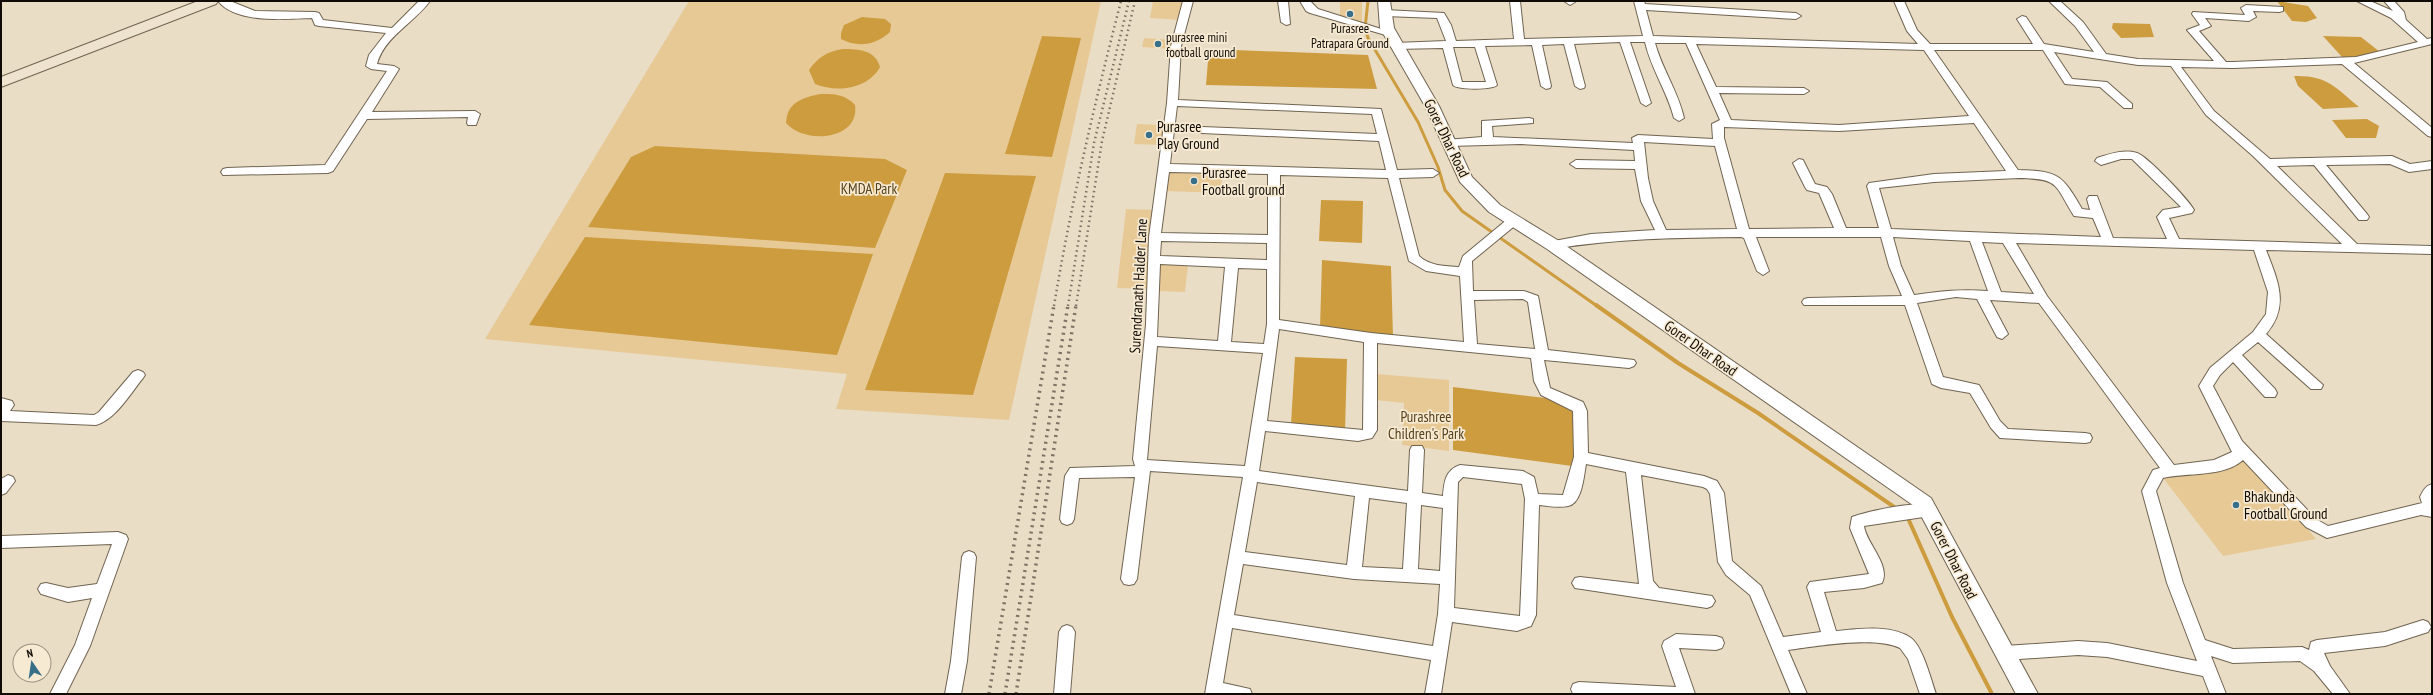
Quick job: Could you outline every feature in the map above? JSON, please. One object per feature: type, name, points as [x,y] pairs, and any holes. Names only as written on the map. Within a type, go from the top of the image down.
[{"type":"main road","points":[[1,82],[211,1]]},
{"type":"street","points":[[223,1],[232,9],[246,13],[315,15],[319,23],[394,32]]},
{"type":"street","points":[[227,172],[324,170],[329,168],[394,69],[371,66],[374,55],[394,32],[425,1]]},
{"type":"street","name":"Surendranath Halder Lane","points":[[1129,579],[1144,468],[1140,459],[1151,341],[1155,237],[1172,103],[1176,46],[1188,1]]},
{"type":"street","points":[[1283,1],[1286,22]]},
{"type":"street","points":[[1305,1],[1310,9],[1314,11],[1356,23],[1387,36],[1450,44],[1649,40],[1927,47],[2043,47],[2175,65],[2223,65],[2344,60],[2415,47],[2428,42]]},
{"type":"street","points":[[1515,1],[1519,42]]},
{"type":"street","points":[[1771,1],[1775,13]]},
{"type":"street","points":[[1899,1],[1912,31],[1927,47],[2014,173]]},
{"type":"street","points":[[2054,1],[2079,24],[2102,56]]},
{"type":"street","points":[[2362,1],[2401,21],[2428,42]]},
{"type":"street","points":[[2389,1],[2399,12],[2401,21]]},
{"type":"street","points":[[1678,118],[1674,98],[1654,59],[1640,4],[1775,13],[1796,16]]},
{"type":"street","points":[[1385,7],[1440,14],[1444,21],[1450,44],[1458,85],[1492,85],[1492,78],[1479,44]]},
{"type":"street","name":"Gorer Dhar Road","points":[[1385,7],[1387,36],[1432,106],[1450,142],[1465,179],[1473,189],[1508,225],[1553,245],[1916,496],[1930,510],[1977,605],[2027,694]]},
{"type":"street","points":[[2223,65],[2192,30],[2206,26],[2197,14],[2249,18],[2251,17],[2246,8],[2279,9]]},
{"type":"street","points":[[2022,19],[2069,82],[2103,84],[2128,106]]},
{"type":"street","points":[[1624,40],[1646,103]]},
{"type":"street","points":[[1568,41],[1580,86]]},
{"type":"street","points":[[1690,41],[1727,123]]},
{"type":"street","points":[[1536,42],[1546,86]]},
{"type":"street","points":[[2344,60],[2432,134]]},
{"type":"street","points":[[2175,65],[2210,113],[2267,163],[2352,246]]},
{"type":"street","points":[[1712,90],[1804,91]]},
{"type":"street","points":[[1172,103],[1370,109],[1377,111],[1413,258],[1417,263],[1430,267],[1465,272]]},
{"type":"street","points":[[364,116],[475,114],[472,123]]},
{"type":"street","points":[[1763,271],[1746,234],[1720,143],[1718,124],[1727,123],[1839,128],[1977,119]]},
{"type":"street","points":[[1488,139],[1486,123],[1529,121]]},
{"type":"street","points":[[1202,130],[1384,138]]},
{"type":"street","points":[[1662,233],[1647,201],[1637,141],[1641,137],[1720,143]]},
{"type":"street","points":[[1450,142],[1488,139],[1638,147]]},
{"type":"street","points":[[2102,161],[2120,155],[2135,156],[2182,201],[2188,210],[2167,213],[2163,217],[2175,244]]},
{"type":"street","points":[[2267,163],[2392,160],[2409,168],[2432,165]]},
{"type":"street","points":[[2317,162],[2363,217]]},
{"type":"street","points":[[1799,163],[1811,187],[1823,190],[1828,196],[1841,232]]},
{"type":"street","points":[[1576,164],[1640,165]]},
{"type":"street","points":[[1164,168],[1393,174],[1433,173]]},
{"type":"street","points":[[1244,694],[1214,692],[1252,474],[1273,324],[1274,170]]},
{"type":"street","points":[[2086,438],[2020,436],[2001,431],[1974,389],[1940,383],[1937,380],[1910,300],[1895,266],[1874,186],[2014,173],[2051,177],[2061,185],[2078,213],[2097,215]]},
{"type":"street","points":[[2093,199],[2097,215],[2109,241]]},
{"type":"street","points":[[1471,348],[1465,272],[1467,259],[1508,225]]},
{"type":"street","points":[[1553,245],[1592,238],[1662,233],[1746,234],[1886,232],[1974,237],[2259,247],[2352,246],[2431,251]]},
{"type":"street","points":[[1155,237],[1274,239]]},
{"type":"street","points":[[1974,237],[1996,295]]},
{"type":"street","points":[[2007,238],[2043,299],[2170,470]]},
{"type":"street","points":[[2259,247],[2276,304],[2270,322],[2258,335],[2217,370],[2206,386],[2209,397],[2237,444],[2311,523],[2320,530],[2327,532],[2421,509],[2432,511],[2427,497],[2432,490]]},
{"type":"street","points":[[1154,260],[1274,265]]},
{"type":"street","points":[[1224,346],[1232,263]]},
{"type":"street","points":[[1808,302],[1910,300],[1956,293],[1980,293],[2043,299]]},
{"type":"street","points":[[1980,293],[2002,334]]},
{"type":"street","points":[[1467,296],[1524,295],[1534,299],[1540,355],[1541,387],[1545,393],[1578,406],[1580,411],[1581,457],[1571,496],[1567,501],[1532,499]]},
{"type":"street","points":[[1273,324],[1371,338],[1629,363]]},
{"type":"street","points":[[2258,335],[2316,385]]},
{"type":"street","points":[[1259,425],[1358,436],[1367,434],[1370,430],[1371,338]]},
{"type":"street","points":[[1151,341],[1270,348]]},
{"type":"street","points":[[2234,354],[2270,393]]},
{"type":"street","points":[[1,416],[96,420],[104,416],[138,375]]},
{"type":"street","points":[[1,403],[7,405],[1,412]]},
{"type":"street","points":[[2218,694],[2176,583],[2149,491],[2158,474],[2170,470],[2231,461],[2240,454],[2237,444]]},
{"type":"street","points":[[1410,575],[1416,498],[1417,450]]},
{"type":"street","points":[[1581,457],[1704,482],[1712,485],[1717,493],[1725,562],[1729,570],[1748,581],[1756,591],[1799,694]]},
{"type":"street","points":[[1067,520],[1072,476],[1075,472],[1144,468],[1252,474],[1450,503]]},
{"type":"street","points":[[1633,468],[1644,580],[1651,592]]},
{"type":"street","points":[[1433,694],[1446,614],[1451,480],[1460,471],[1523,477],[1529,481],[1532,499],[1528,615],[1526,621],[1517,624],[1446,614]]},
{"type":"street","points":[[1354,573],[1363,491]]},
{"type":"street","points":[[1830,637],[1815,587],[1864,582],[1877,578],[1876,569],[1856,523],[1860,519],[1930,510]]},
{"type":"street","points":[[1,542],[120,538],[121,542],[82,646],[58,694]]},
{"type":"street","points":[[953,694],[959,661],[969,557]]},
{"type":"street","points":[[1237,557],[1354,573],[1448,578]]},
{"type":"street","points":[[1580,583],[1707,601]]},
{"type":"street","points":[[46,589],[68,595],[102,590]]},
{"type":"street","points":[[1227,621],[1440,654]]},
{"type":"street","points":[[2342,694],[2316,656],[2317,647],[2385,639],[2423,627]]},
{"type":"street","points":[[1062,694],[1067,632]]},
{"type":"street","points":[[1778,644],[1830,637],[1896,638],[1906,643],[1928,694]]},
{"type":"street","points":[[1687,694],[1670,646],[1676,641],[1716,643]]},
{"type":"street","points":[[2199,645],[2233,656],[2302,654],[2311,658],[2326,672]]},
{"type":"street","points":[[2005,653],[2078,648],[2107,650],[2209,670]]},
{"type":"street","points":[[1579,689],[1677,694]]},
{"type":"green space","name":"KMDA Park","points":[[689,1],[1101,1],[1009,420],[836,409],[847,374],[485,339]]},
{"type":"green space","points":[[1153,1],[1184,2],[1180,20],[1150,18]]},
{"type":"green space","name":"Purasree Patrapara Ground","points":[[1340,1],[1362,1],[1362,23],[1340,16]]},
{"type":"green space","name":"purasree mini football ground","points":[[1144,38],[1174,40],[1173,49],[1142,47]]},
{"type":"green space","name":"Purasree Play Ground","points":[[1137,124],[1164,125],[1160,145],[1134,144]]},
{"type":"green space","name":"Purasree Football ground","points":[[1167,170],[1222,171],[1221,193],[1165,191]]},
{"type":"green space","points":[[1126,209],[1157,210],[1151,289],[1117,288]]},
{"type":"green space","points":[[1157,264],[1188,265],[1185,292],[1157,291]]},
{"type":"green space","name":"Purashree Children's Park","points":[[1376,374],[1449,380],[1449,451],[1402,445],[1404,403],[1375,400]]},
{"type":"green space","name":"Bhakunda Football Ground","points":[[2240,457],[2297,516],[2316,539],[2223,556],[2163,478]]},
{"type":"shaded area","points":[[2277,1],[2308,6],[2317,18],[2306,22],[2292,21]]},
{"type":"shaded area","points":[[862,17],[885,19],[891,24],[890,32],[879,40],[867,44],[854,44],[841,39],[841,33],[844,25]]},
{"type":"shaded area","points":[[2113,23],[2150,24],[2154,37],[2121,38],[2112,28]]},
{"type":"shaded area","points":[[1042,36],[1081,38],[1052,157],[1005,154]]},
{"type":"shaded area","points":[[2323,36],[2361,37],[2380,52],[2352,58],[2342,57]]},
{"type":"shaded area","points":[[843,49],[855,49],[866,52],[878,61],[880,67],[868,80],[851,87],[833,88],[815,84],[809,70],[812,66],[828,53]]},
{"type":"shaded area","points":[[1209,49],[1368,55],[1377,89],[1206,85]]},
{"type":"shaded area","points":[[2294,76],[2305,76],[2323,80],[2337,88],[2359,107],[2323,109],[2298,86]]},
{"type":"shaded area","points":[[820,94],[839,95],[851,101],[855,105],[854,117],[849,126],[840,132],[818,136],[795,130],[786,123],[789,110],[792,106],[802,99]]},
{"type":"shaded area","points":[[2367,119],[2379,126],[2376,138],[2346,138],[2332,120]]},
{"type":"shaded area","points":[[655,146],[885,159],[907,170],[875,248],[588,227],[631,157]]},
{"type":"shaded area","points":[[945,173],[1036,176],[973,395],[865,390]]},
{"type":"shaded area","points":[[1321,200],[1363,201],[1362,243],[1319,241]]},
{"type":"shaded area","points":[[585,237],[873,254],[837,355],[529,325]]},
{"type":"shaded area","points":[[1322,260],[1391,266],[1393,337],[1320,328]]},
{"type":"shaded area","points":[[1295,357],[1347,359],[1345,431],[1291,424]]},
{"type":"shaded area","points":[[1453,387],[1545,398],[1575,408],[1578,457],[1572,466],[1453,450]]},
{"type":"waterway","points":[[1368,1],[1365,28],[1368,38],[1418,122],[1438,167],[1445,190],[1462,211],[1597,306]]},
{"type":"waterway","points":[[1596,305],[1678,363],[1758,413],[1897,509]]},
{"type":"waterway","points":[[1907,516],[1952,617],[1992,694]]},
{"type":"railway","points":[[1054,306],[1084,153],[1121,1]]},
{"type":"railway","points":[[1068,306],[1094,143],[1129,1]]},
{"type":"railway","points":[[1076,306],[1102,141],[1135,1]]},
{"type":"railway","points":[[989,694],[1054,305]]},
{"type":"railway","points":[[1005,694],[1068,305]]},
{"type":"railway","points":[[1016,694],[1076,305]]},
{"type":"place","name":"Purasree Patrapara Ground","points":[[1350,14]]},
{"type":"place","name":"purasree mini football ground","points":[[1158,44]]},
{"type":"place","name":"Purasree Play Ground","points":[[1149,135]]},
{"type":"place","name":"Purasree Football ground","points":[[1194,181]]},
{"type":"place","name":"Bhakunda Football Ground","points":[[2236,505]]}]
